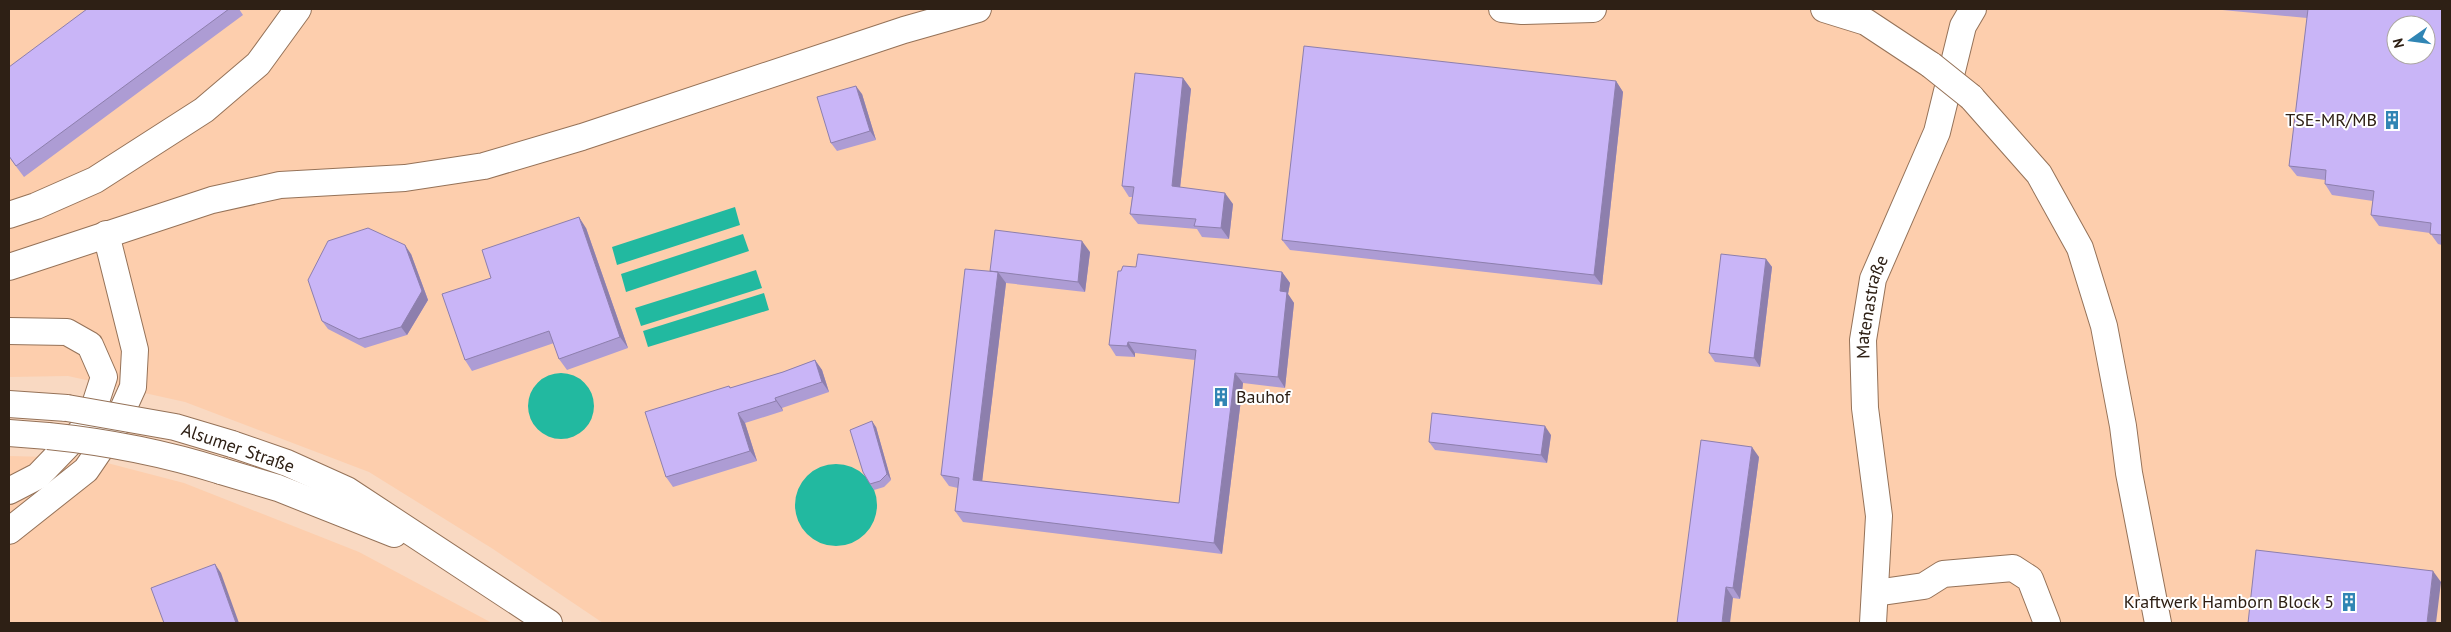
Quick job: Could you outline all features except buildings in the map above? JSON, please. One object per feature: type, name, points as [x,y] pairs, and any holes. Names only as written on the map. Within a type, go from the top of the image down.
[{"type":"street","points":[[9,215],[36,206],[95,180],[204,110],[258,64],[298,9]]},
{"type":"street","points":[[9,267],[212,200],[280,185],[406,178],[484,166],[591,134],[911,28],[978,9]]},
{"type":"street","points":[[1502,9],[1532,11],[1593,9]]},
{"type":"street","points":[[1824,9],[1869,15],[1971,97],[2039,174],[2080,248],[2104,326],[2123,426],[2129,473],[2158,623]]},
{"type":"street","name":"Matenastraße","points":[[1873,623],[1879,516],[1865,408],[1863,340],[1873,279],[1937,132],[1963,26],[1973,9]]},
{"type":"street","points":[[9,531],[86,470],[114,429],[133,387],[135,350],[106,234]]},
{"type":"street","points":[[9,332],[67,332],[90,345],[104,376],[89,423],[38,476],[9,491]]},
{"type":"street","name":"Alsumer Straße","points":[[9,404],[68,408],[175,427],[287,463],[347,490],[549,623]]},
{"type":"street","name":"Alsumer Straße","points":[[9,433],[93,441],[179,458],[278,488],[446,555]]},
{"type":"street","points":[[1875,593],[1924,586],[1943,574],[2013,568],[2030,580],[2047,623]]},
{"type":"shaded area","points":[[9,9],[2442,9],[2442,623],[603,623],[493,549],[369,472],[185,402],[68,376],[9,377]]},
{"type":"shaded area","points":[[9,456],[88,458],[184,483],[359,552],[492,623],[9,623]]},
{"type":"water","points":[[735,207],[740,225],[617,265],[612,247]]},
{"type":"water","points":[[743,234],[749,251],[626,292],[621,274]]},
{"type":"water","points":[[756,270],[762,288],[641,326],[635,308]]},
{"type":"water","points":[[764,293],[769,310],[648,347],[643,331]]},
{"type":"water","points":[[561,373],[574,376],[584,383],[591,393],[594,406],[591,419],[584,429],[574,436],[561,439],[548,436],[538,429],[531,419],[528,406],[531,393],[538,383],[548,376]]},
{"type":"water","points":[[836,464],[852,467],[865,476],[874,489],[877,505],[874,521],[865,534],[852,543],[836,546],[820,543],[807,534],[798,521],[795,505],[798,489],[807,476],[820,467]]},
{"type":"place","name":"TSE-MR/MB","points":[[2392,120]]},
{"type":"place","name":"Bauhof","points":[[1221,397]]},
{"type":"place","name":"Kraftwerk Hamborn Block 5","points":[[2349,602]]}]
